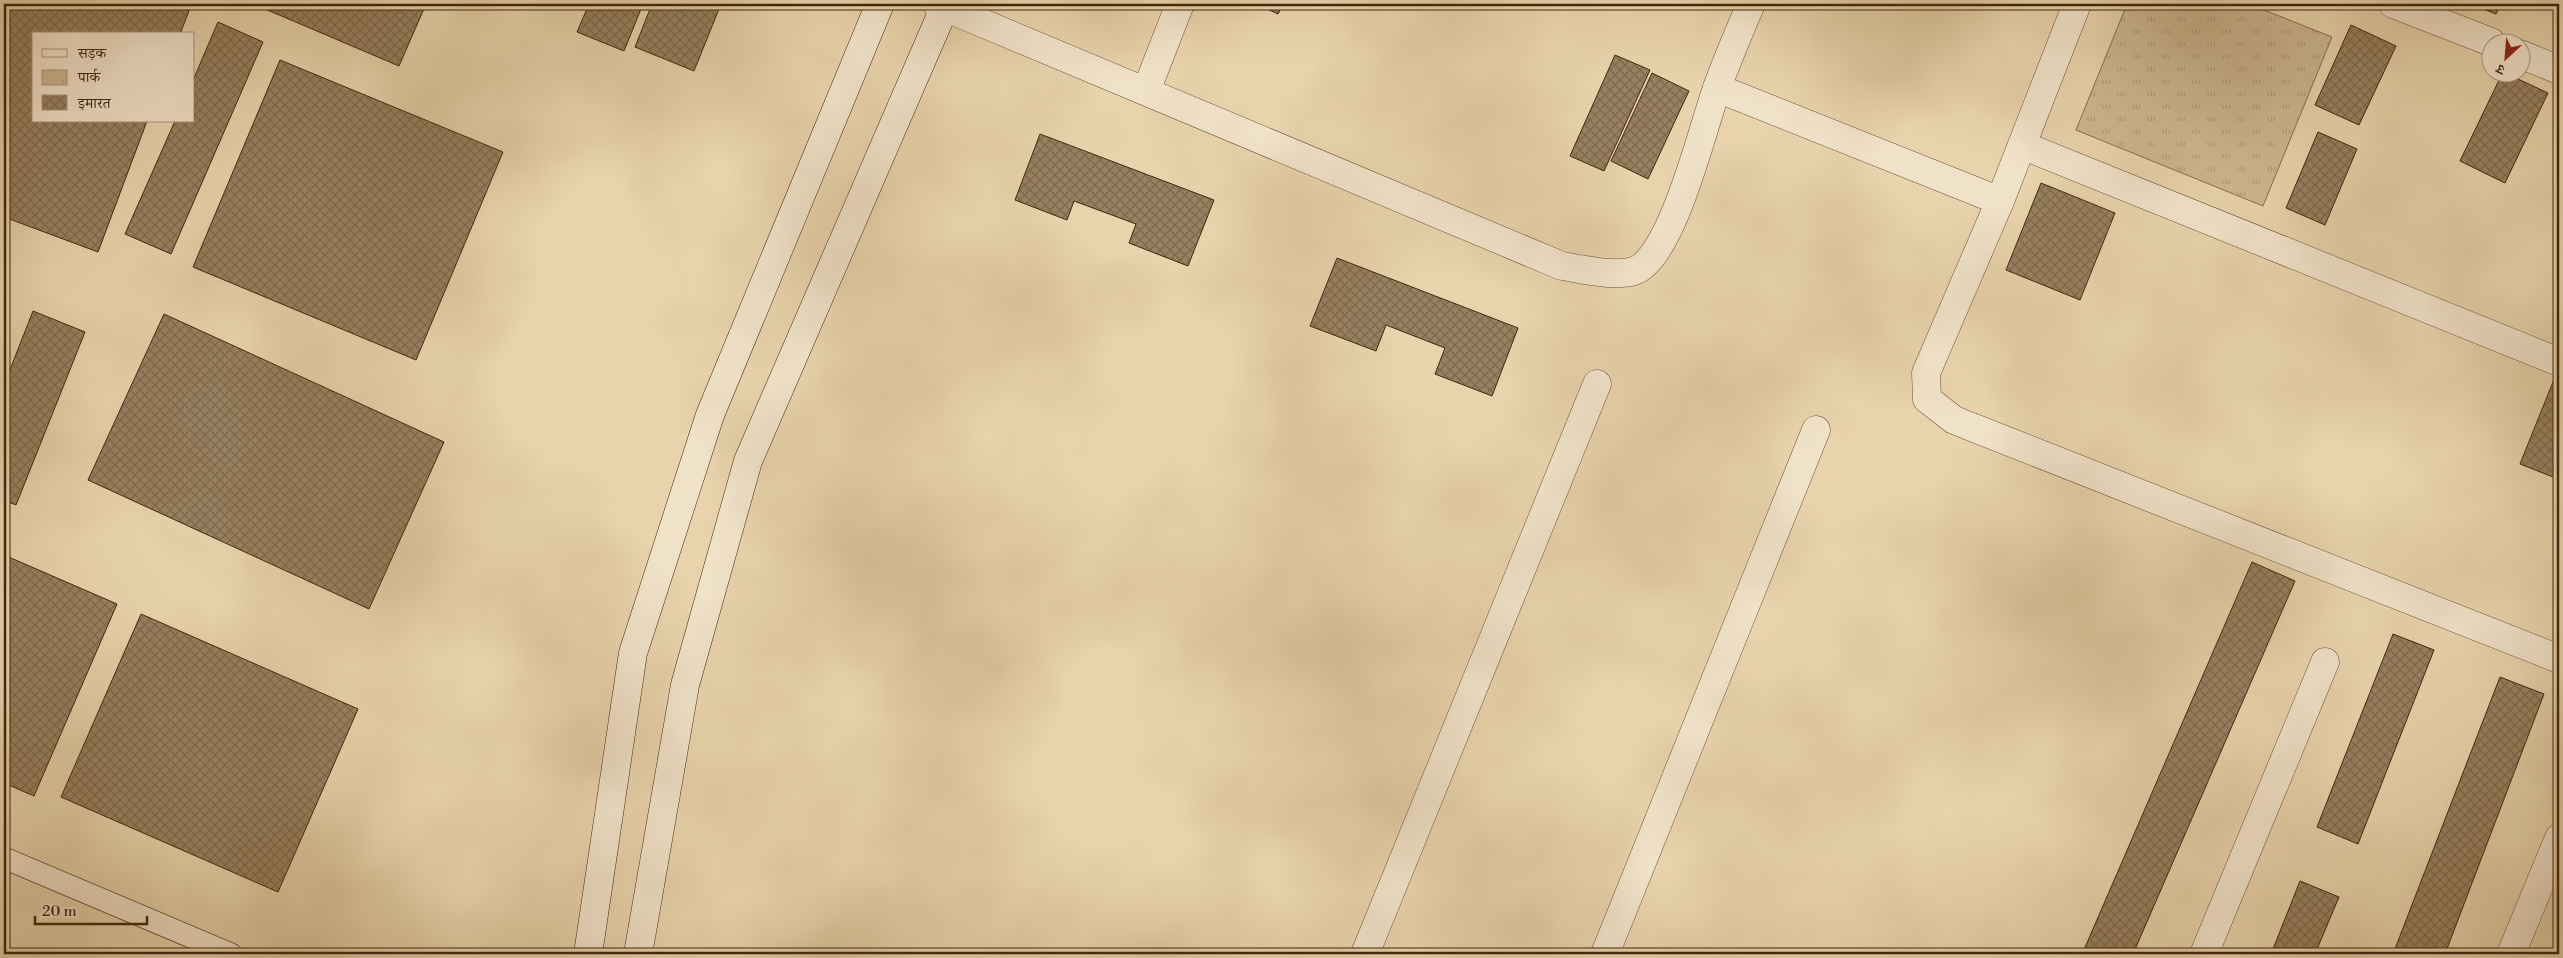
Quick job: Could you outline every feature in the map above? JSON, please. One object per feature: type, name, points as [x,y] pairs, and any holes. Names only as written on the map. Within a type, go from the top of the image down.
[{"type":"street","points":[[588,954],[633,653],[710,415],[880,4]]},
{"type":"street","points":[[1146,91],[1180,4]]},
{"type":"street","points":[[638,954],[685,685],[748,461],[943,5],[1562,266],[1603,272],[1634,271],[1655,253],[1674,218],[1717,88],[1750,4]]},
{"type":"street","points":[[2077,4],[2000,201],[1926,373],[1927,399],[1954,420],[2558,656]]},
{"type":"street","points":[[2393,4],[2480,38]]},
{"type":"street","points":[[2530,58],[2559,70]]},
{"type":"street","points":[[1717,88],[2000,201]]},
{"type":"street","points":[[2022,145],[2559,362]]},
{"type":"street","points":[[1366,954],[1597,384]]},
{"type":"street","points":[[1605,954],[1816,430]]},
{"type":"street","points":[[2204,954],[2325,662]]},
{"type":"street","points":[[2511,954],[2558,847]]},
{"type":"lane","points":[[4,858],[231,954]]},
{"type":"green space","points":[[2127,4],[2249,4],[2332,37],[2263,206],[2076,130]]},
{"type":"building","points":[[4,4],[170,4],[189,11],[181,32],[32,32],[32,122],[147,122],[98,252],[4,217]]},
{"type":"building","points":[[259,4],[426,4],[399,66],[258,6]]},
{"type":"building","points":[[589,4],[643,4],[624,51],[577,32]]},
{"type":"building","points":[[652,4],[721,4],[694,71],[635,47]]},
{"type":"building","points":[[1256,4],[1283,4],[1278,14]]},
{"type":"building","points":[[2471,4],[2500,4],[2496,14]]},
{"type":"building","points":[[218,22],[263,42],[171,254],[125,234],[175,122],[195,122],[195,76]]},
{"type":"building","points":[[2351,25],[2396,46],[2359,125],[2315,105]]},
{"type":"building","points":[[1615,55],[1650,70],[1604,171],[1570,156]]},
{"type":"building","points":[[280,60],[503,152],[416,360],[193,267]]},
{"type":"building","points":[[1652,73],[1689,91],[1648,179],[1611,161]]},
{"type":"building","points":[[2498,82],[2524,82],[2548,93],[2505,183],[2460,161]]},
{"type":"building","points":[[2318,132],[2357,149],[2325,225],[2286,208]]},
{"type":"building","points":[[1040,134],[1214,200],[1188,266],[1129,243],[1136,224],[1074,201],[1067,220],[1015,200]]},
{"type":"building","points":[[2041,183],[2115,213],[2080,300],[2006,270]]},
{"type":"building","points":[[1337,258],[1518,328],[1492,396],[1435,374],[1445,348],[1386,325],[1376,351],[1310,326]]},
{"type":"building","points":[[33,311],[85,332],[16,505],[4,500],[4,385]]},
{"type":"building","points":[[164,314],[444,442],[369,609],[88,480]]},
{"type":"building","points":[[2557,372],[2559,373],[2558,479],[2520,464]]},
{"type":"building","points":[[4,555],[117,604],[34,796],[4,783]]},
{"type":"building","points":[[2252,562],[2295,581],[2133,954],[2088,954],[2083,952]]},
{"type":"building","points":[[141,614],[358,709],[278,892],[61,797]]},
{"type":"building","points":[[2393,634],[2434,650],[2358,844],[2317,827]]},
{"type":"building","points":[[2500,677],[2544,694],[2445,954],[2393,954]]},
{"type":"building","points":[[2300,881],[2339,897],[2315,954],[2271,954]]}]
